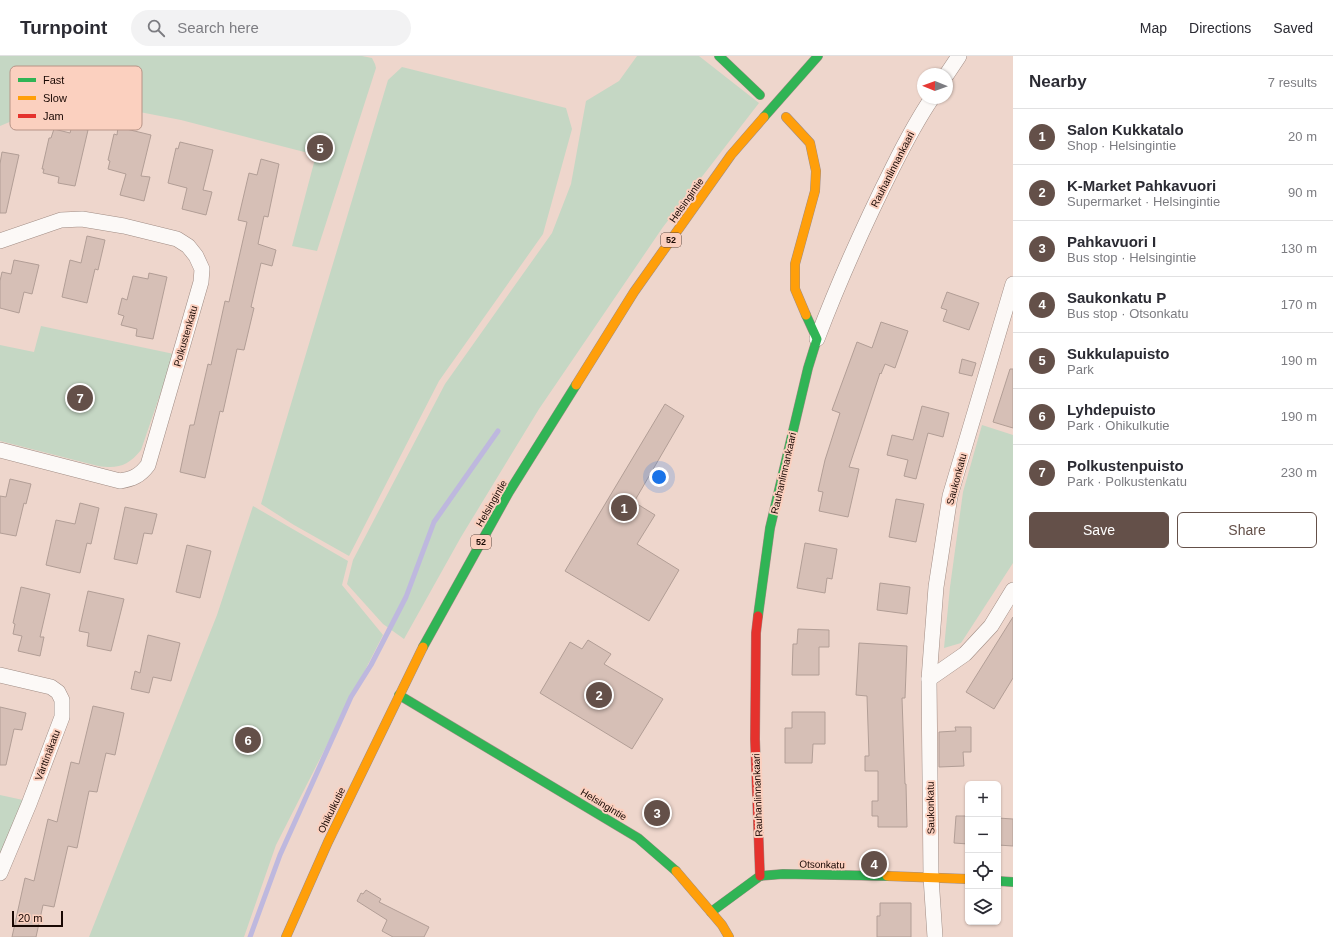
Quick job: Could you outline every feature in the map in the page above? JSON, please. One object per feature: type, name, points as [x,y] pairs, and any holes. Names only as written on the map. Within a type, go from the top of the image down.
[{"type":"main road","points":[[719,56],[760,95]]},
{"type":"main road","name":"Helsingintie","points":[[729,937],[722,925],[676,872],[638,838],[399,695],[419,655],[509,492],[634,292],[731,155],[818,56]]},
{"type":"main road","points":[[786,117],[810,143],[816,171],[815,191],[795,264],[795,289],[817,339]]},
{"type":"main road","name":"Rauhanlinnankaari","points":[[760,876],[755,710],[756,633],[770,528],[808,368],[817,339]]},
{"type":"main road","name":"Ohikulkutie","points":[[286,937],[328,842],[399,695]]},
{"type":"main road","name":"Otsonkatu","points":[[760,876],[784,874],[965,879]]},
{"type":"main road","points":[[711,912],[760,876]]},
{"type":"main road","points":[[1001,881],[1013,882]]},
{"type":"street","points":[[951,68],[959,56]]},
{"type":"street","name":"Rauhanlinnankaari","points":[[817,339],[873,207],[918,120],[928,104]]},
{"type":"street","name":"Polkustenkatu","points":[[0,241],[61,220],[82,219],[124,226],[177,239],[188,246],[196,256],[202,269],[199,289],[148,466],[144,471],[130,480],[120,481],[0,450]]},
{"type":"street","name":"Saukonkatu","points":[[935,937],[931,877],[929,679],[936,587],[950,496],[1013,284]]},
{"type":"street","points":[[929,679],[965,654],[991,626],[1013,590]]},
{"type":"street","name":"Värttinäkatu","points":[[0,675],[51,687],[58,692],[62,700],[62,717],[29,804],[0,873]]},
{"type":"green space","points":[[0,56],[362,56],[372,58],[376,68],[317,251],[292,246],[316,155],[181,120],[142,112],[142,66],[10,66],[10,122],[0,126]]},
{"type":"green space","points":[[637,56],[699,56],[759,103],[663,227],[539,409],[461,537],[404,639],[383,624],[347,584],[353,560],[445,384],[552,233],[571,184],[586,101],[619,81]]},
{"type":"green space","points":[[402,67],[566,108],[572,129],[543,234],[439,381],[349,556],[294,525],[261,504],[388,80]]},
{"type":"green space","points":[[41,326],[174,354],[141,450],[132,460],[117,466],[98,466],[0,441],[0,345],[34,352]]},
{"type":"green space","points":[[982,425],[1013,435],[1013,563],[961,643],[944,648],[950,587],[963,492]]},
{"type":"green space","points":[[253,506],[348,561],[342,585],[383,635],[276,845],[244,937],[89,937],[217,615]]},
{"type":"green space","points":[[0,795],[23,800],[0,858]]},
{"type":"building","points":[[54,130],[70,133],[71,130],[88,130],[75,186],[58,183],[59,177],[43,173],[44,169],[42,169],[49,138],[51,138]]},
{"type":"building","points":[[118,130],[130,130],[151,135],[141,176],[150,177],[144,201],[120,195],[126,174],[108,169],[110,161],[108,160],[114,134],[117,135]]},
{"type":"building","points":[[180,142],[213,150],[203,190],[212,192],[206,215],[182,209],[187,188],[168,183],[176,148],[178,149]]},
{"type":"building","points":[[2,152],[19,155],[6,213],[0,213],[0,164]]},
{"type":"building","points":[[261,159],[279,164],[268,217],[264,216],[258,244],[276,250],[272,266],[261,263],[251,307],[254,308],[244,350],[237,349],[223,412],[220,411],[205,478],[180,472],[190,425],[194,425],[208,364],[211,365],[225,301],[229,302],[247,222],[238,220],[249,173],[257,175]]},
{"type":"building","points":[[87,236],[105,240],[98,270],[95,269],[87,303],[62,297],[70,260],[81,263]]},
{"type":"building","points":[[14,260],[39,265],[32,294],[24,292],[19,313],[0,308],[0,281],[2,272],[11,274]]},
{"type":"building","points":[[149,273],[167,277],[153,339],[136,336],[137,329],[121,325],[124,316],[118,314],[122,298],[127,300],[133,276],[148,279]]},
{"type":"building","points":[[947,292],[979,303],[969,330],[943,321],[947,310],[941,308]]},
{"type":"building","points":[[881,322],[908,331],[895,368],[885,364],[881,374],[880,373],[849,467],[859,469],[848,517],[819,511],[823,492],[818,491],[825,460],[840,413],[832,410],[857,342],[872,348]]},
{"type":"building","points":[[962,359],[976,363],[972,376],[959,373]]},
{"type":"building","points":[[1010,369],[1013,369],[1013,428],[993,422]]},
{"type":"building","points":[[665,404],[684,416],[634,502],[655,515],[637,544],[679,570],[649,621],[565,571]]},
{"type":"building","points":[[922,406],[949,413],[943,437],[928,433],[916,479],[904,476],[908,460],[887,455],[892,435],[913,440]]},
{"type":"building","points":[[10,479],[31,484],[26,504],[24,503],[16,536],[0,533],[0,496],[6,497]]},
{"type":"building","points":[[896,499],[924,504],[916,542],[889,537]]},
{"type":"building","points":[[80,503],[99,508],[91,544],[87,543],[80,573],[46,565],[56,520],[75,524]]},
{"type":"building","points":[[125,507],[157,514],[152,534],[144,533],[137,564],[114,559]]},
{"type":"building","points":[[805,543],[837,549],[832,579],[827,578],[825,593],[797,588]]},
{"type":"building","points":[[187,545],[211,551],[200,598],[176,592]]},
{"type":"building","points":[[880,583],[910,587],[907,614],[877,610]]},
{"type":"building","points":[[21,587],[50,594],[40,637],[44,637],[40,656],[18,651],[22,636],[13,634],[15,624],[13,623]]},
{"type":"building","points":[[88,591],[124,599],[111,651],[87,646],[89,633],[79,631]]},
{"type":"building","points":[[1013,617],[1013,678],[994,709],[966,692]]},
{"type":"building","points":[[798,629],[829,630],[829,647],[819,647],[819,675],[792,675],[793,644],[797,644]]},
{"type":"building","points":[[148,635],[180,643],[171,681],[153,677],[149,693],[131,689],[135,671],[140,673]]},
{"type":"building","points":[[588,640],[611,654],[604,664],[663,699],[632,749],[540,693],[570,642],[582,649]]},
{"type":"building","points":[[859,643],[907,646],[905,698],[902,698],[907,827],[878,827],[878,816],[872,816],[872,801],[878,801],[878,771],[865,771],[865,756],[869,756],[867,696],[856,695]]},
{"type":"building","points":[[93,706],[124,713],[115,755],[106,753],[97,792],[89,791],[77,848],[68,846],[54,907],[43,905],[36,937],[12,937],[25,878],[34,881],[48,819],[57,822],[71,762],[79,764]]},
{"type":"building","points":[[0,707],[26,713],[22,730],[14,729],[6,765],[0,765]]},
{"type":"building","points":[[792,712],[825,712],[825,744],[813,744],[812,763],[785,763],[785,728],[792,728]]},
{"type":"building","points":[[955,727],[971,727],[971,752],[963,752],[964,766],[939,767],[939,732],[956,731]]},
{"type":"building","points":[[956,816],[965,816],[965,844],[954,843]]},
{"type":"building","points":[[1001,818],[1013,819],[1013,846],[1001,845]]},
{"type":"building","points":[[366,890],[381,899],[379,902],[429,927],[424,937],[393,937],[382,931],[387,920],[357,901],[361,893],[363,894]]},
{"type":"building","points":[[880,903],[911,903],[911,937],[877,937],[877,916],[880,916]]},
{"type":"waterway","points":[[250,937],[280,855],[351,697],[371,665],[406,597],[434,522],[498,431]]},
{"type":"traffic: fast","points":[[719,56],[760,95]]},
{"type":"traffic: fast","points":[[764,117],[818,56]]},
{"type":"traffic: fast","points":[[758,616],[770,528],[808,368],[817,339],[806,315]]},
{"type":"traffic: fast","points":[[423,647],[509,492],[576,385]]},
{"type":"traffic: fast","points":[[399,695],[638,838],[676,871]]},
{"type":"traffic: fast","points":[[711,912],[760,876],[783,874],[887,876]]},
{"type":"traffic: fast","points":[[1001,881],[1013,882]]},
{"type":"traffic: slow","points":[[576,385],[634,292],[731,155],[764,117]]},
{"type":"traffic: slow","points":[[786,117],[810,143],[816,171],[815,191],[795,264],[795,289],[806,315]]},
{"type":"traffic: slow","points":[[286,937],[328,842],[423,647]]},
{"type":"traffic: slow","points":[[676,871],[722,925],[729,937]]},
{"type":"traffic: slow","points":[[887,876],[965,879]]},
{"type":"traffic: jam","points":[[758,616],[756,633],[755,739],[760,876]]},
{"type":"place","name":"Sukkulapuisto","points":[[320,148]]},
{"type":"place","name":"Polkustenpuisto","points":[[80,398]]},
{"type":"place","name":"Salon Kukkatalo","points":[[624,508]]},
{"type":"place","name":"K-Market Pahkavuori","points":[[599,695]]},
{"type":"place","name":"Lyhdepuisto","points":[[248,740]]},
{"type":"place","name":"Pahkavuori I","points":[[657,813]]},
{"type":"place","name":"Saukonkatu P","points":[[874,864]]}]
